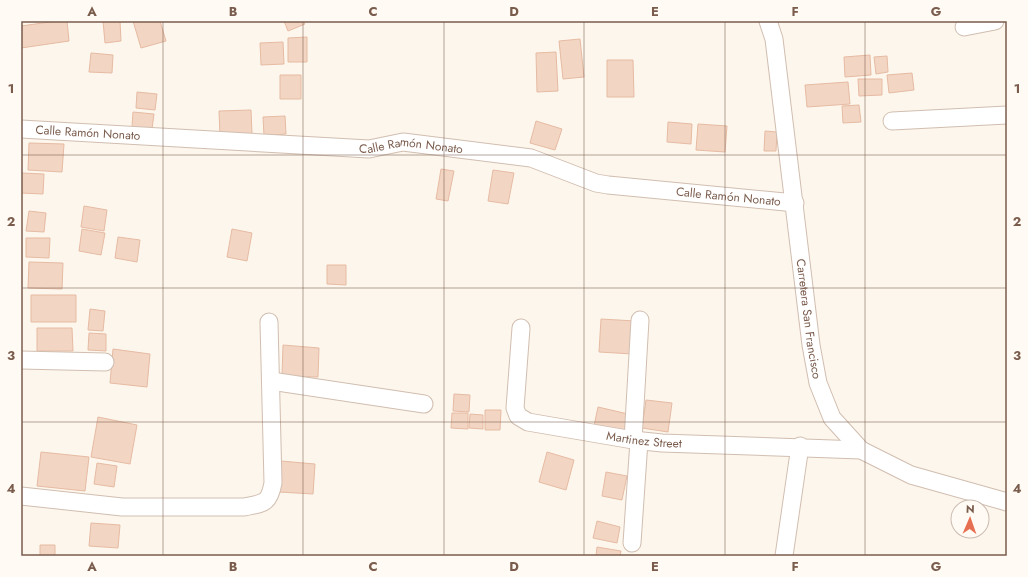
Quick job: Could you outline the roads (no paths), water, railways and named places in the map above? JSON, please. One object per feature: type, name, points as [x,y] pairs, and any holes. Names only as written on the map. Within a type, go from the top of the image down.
[{"type":"street","name":"Carretera San Francisco","points":[[768,21],[774,39],[811,345],[818,383],[832,418],[861,450],[911,475],[1007,502]]},
{"type":"street","points":[[964,27],[995,21]]},
{"type":"street","points":[[892,122],[1007,115]]},
{"type":"street","name":"Calle Ramón Nonato","points":[[21,129],[369,149],[393,142],[403,142],[531,158],[596,183],[795,203]]},
{"type":"street","points":[[632,543],[640,320]]},
{"type":"street","points":[[21,496],[122,508],[244,507],[262,504],[270,497],[273,483],[269,322]]},
{"type":"street","name":"Martinez Street","points":[[520,328],[515,408],[518,416],[528,422],[636,441],[662,443],[800,446],[861,450]]},
{"type":"street","points":[[21,360],[105,362]]},
{"type":"street","points":[[271,381],[424,404]]},
{"type":"street","points":[[784,556],[800,446]]}]
